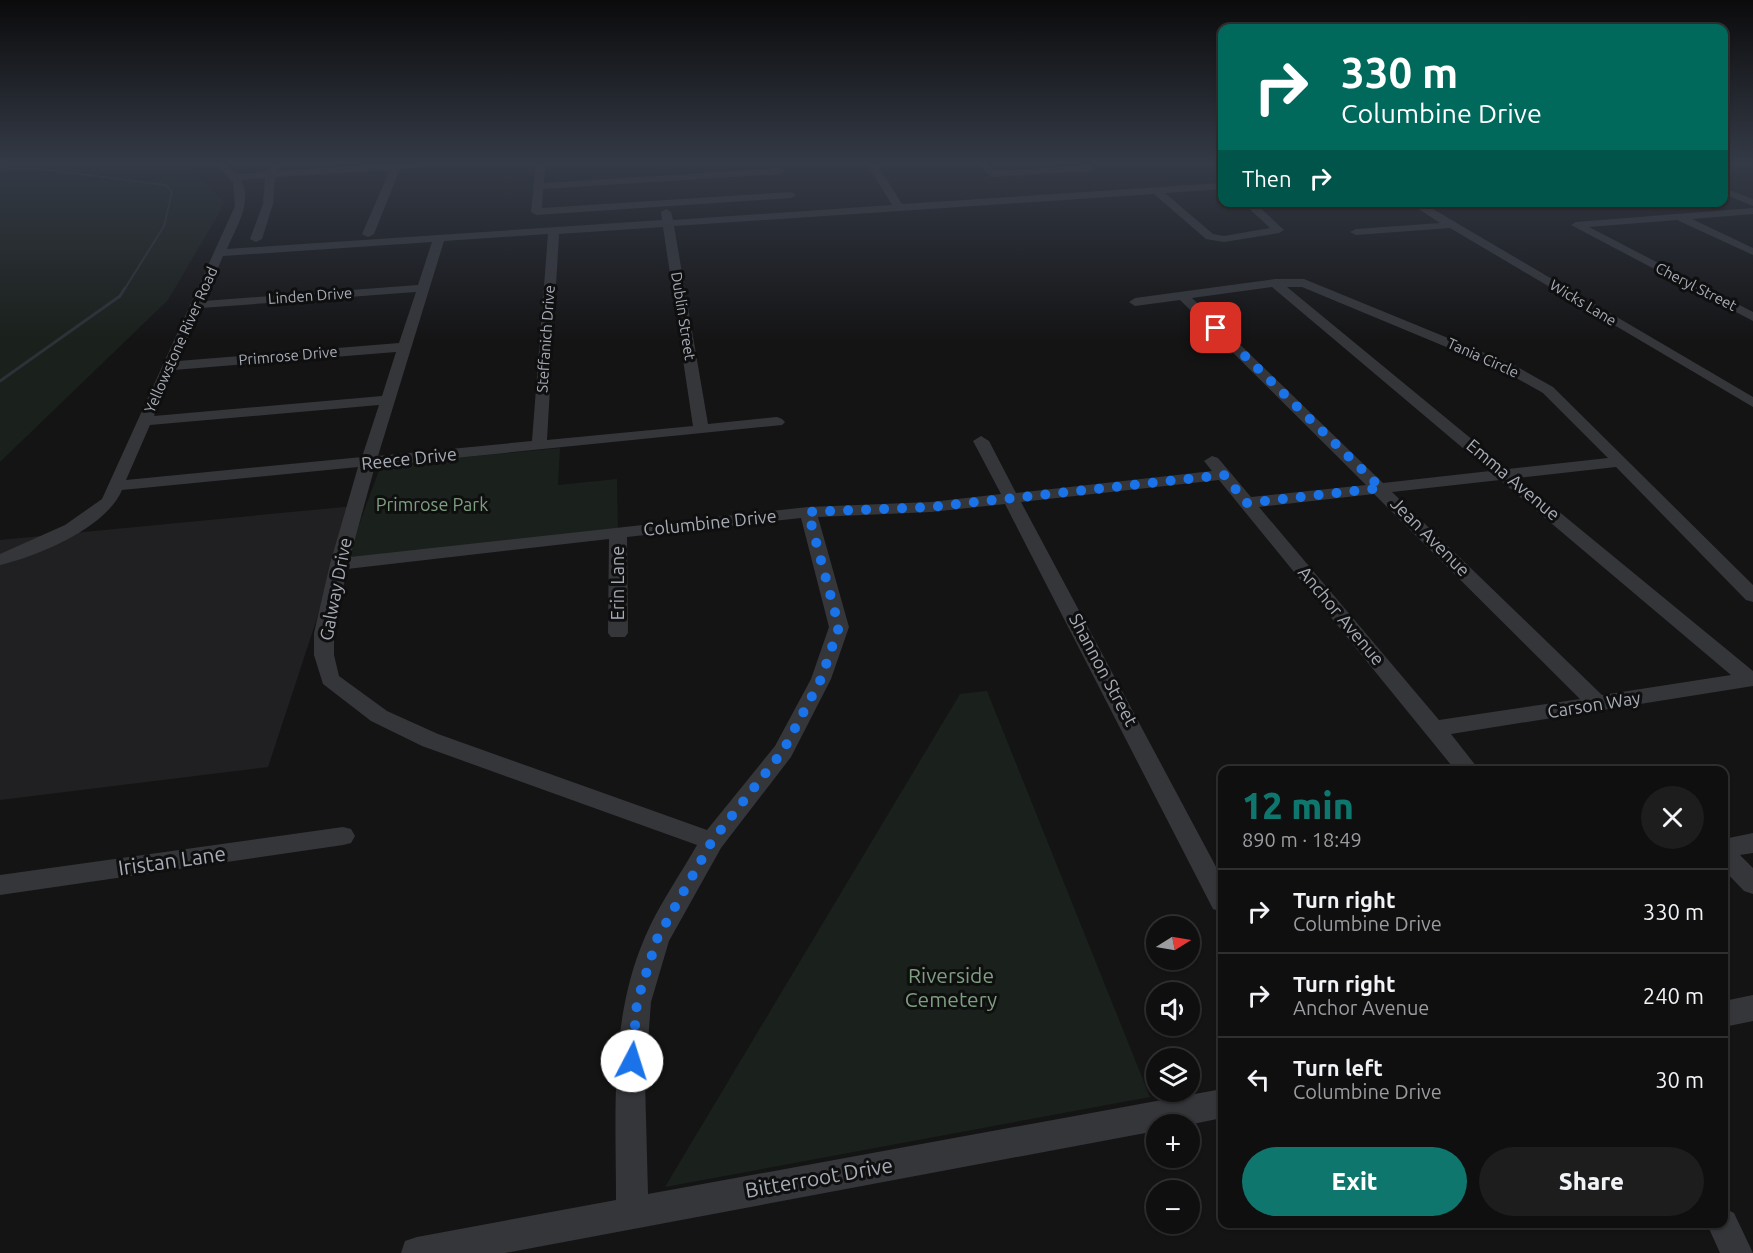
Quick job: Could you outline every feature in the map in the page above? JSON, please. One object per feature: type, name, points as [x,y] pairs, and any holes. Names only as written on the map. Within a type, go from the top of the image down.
[{"type":"street","name":"Yellowstone River Road","points":[[0,560],[68,533],[94,517],[109,501],[233,222]]},
{"type":"street","points":[[256,239],[262,222]]},
{"type":"street","points":[[368,234],[373,222]]},
{"type":"street","points":[[220,253],[677,222]]},
{"type":"street","points":[[1193,222],[1210,237],[1224,239],[1279,230],[1270,222]]},
{"type":"street","name":"Wicks Lane","points":[[1448,222],[1753,403]]},
{"type":"street","name":"Cheryl Street","points":[[1608,222],[1576,225],[1753,317]]},
{"type":"street","points":[[1690,222],[1753,252]]},
{"type":"street","name":"Dublin Street","points":[[668,223],[701,429]]},
{"type":"street","points":[[1356,232],[1452,225]]},
{"type":"street","name":"Steffanich Drive","points":[[539,446],[554,231]]},
{"type":"street","name":"Galway Drive","points":[[439,239],[354,506],[339,564],[324,633],[324,655],[330,679],[379,716],[430,740],[712,841]]},
{"type":"street","name":"Tania Circle","points":[[1135,302],[1275,283],[1304,283],[1317,286],[1516,372],[1548,390],[1753,596]]},
{"type":"street","name":"Emma Avenue","points":[[1275,283],[1752,679]]},
{"type":"street","name":"Linden Drive","points":[[196,305],[424,288]]},
{"type":"street","name":"Jean Avenue","points":[[1183,296],[1381,488],[1598,704]]},
{"type":"street","name":"Primrose Drive","points":[[170,366],[405,347]]},
{"type":"street","name":"Yellowstone River Road","points":[[144,421],[389,400]]},
{"type":"street","name":"Reece Drive","points":[[117,486],[369,464],[777,422]]},
{"type":"street","name":"Shannon Street","points":[[981,441],[1218,893]]},
{"type":"street","points":[[1247,503],[1618,462]]},
{"type":"street","name":"Columbine Drive","points":[[339,564],[808,512],[931,507],[1013,500],[1218,468]]},
{"type":"street","name":"Anchor Avenue","points":[[1218,468],[1465,766]]},
{"type":"street","points":[[632,1212],[630,1081],[637,1002],[657,939],[712,841],[783,751],[821,679],[839,627],[808,512]]},
{"type":"street","name":"Erin Lane","points":[[618,534],[618,633]]},
{"type":"street","name":"Carson Way","points":[[1434,729],[1752,679]]},
{"type":"street","name":"Iristan Lane","points":[[0,885],[343,836]]},
{"type":"street","points":[[1728,848],[1753,843]]},
{"type":"street","points":[[1728,859],[1753,884]]},
{"type":"street","points":[[1728,1013],[1753,1008]]},
{"type":"street","name":"Bitterroot Drive","points":[[417,1253],[1218,1105]]},
{"type":"street","points":[[1725,1228],[1738,1253]]},
{"type":"shaded area","points":[[354,506],[268,767],[0,800],[0,540]]},
{"type":"green space","points":[[0,222],[214,222],[168,300],[0,462]]},
{"type":"green space","name":"Primrose Park","points":[[560,448],[558,485],[617,479],[618,529],[346,560],[381,465]]},
{"type":"green space","name":"Riverside Cemetery","points":[[987,691],[1146,1087],[1146,1098],[665,1187],[960,694]]},
{"type":"waterway","points":[[124,290],[165,222]]},
{"type":"waterway","points":[[0,381],[120,296],[125,288]]},
{"type":"route","points":[[632,1061],[637,1002],[657,939],[712,841],[783,751],[821,679],[839,627],[808,512],[931,507],[1013,500],[1224,475],[1247,503],[1381,488],[1216,328]]}]
